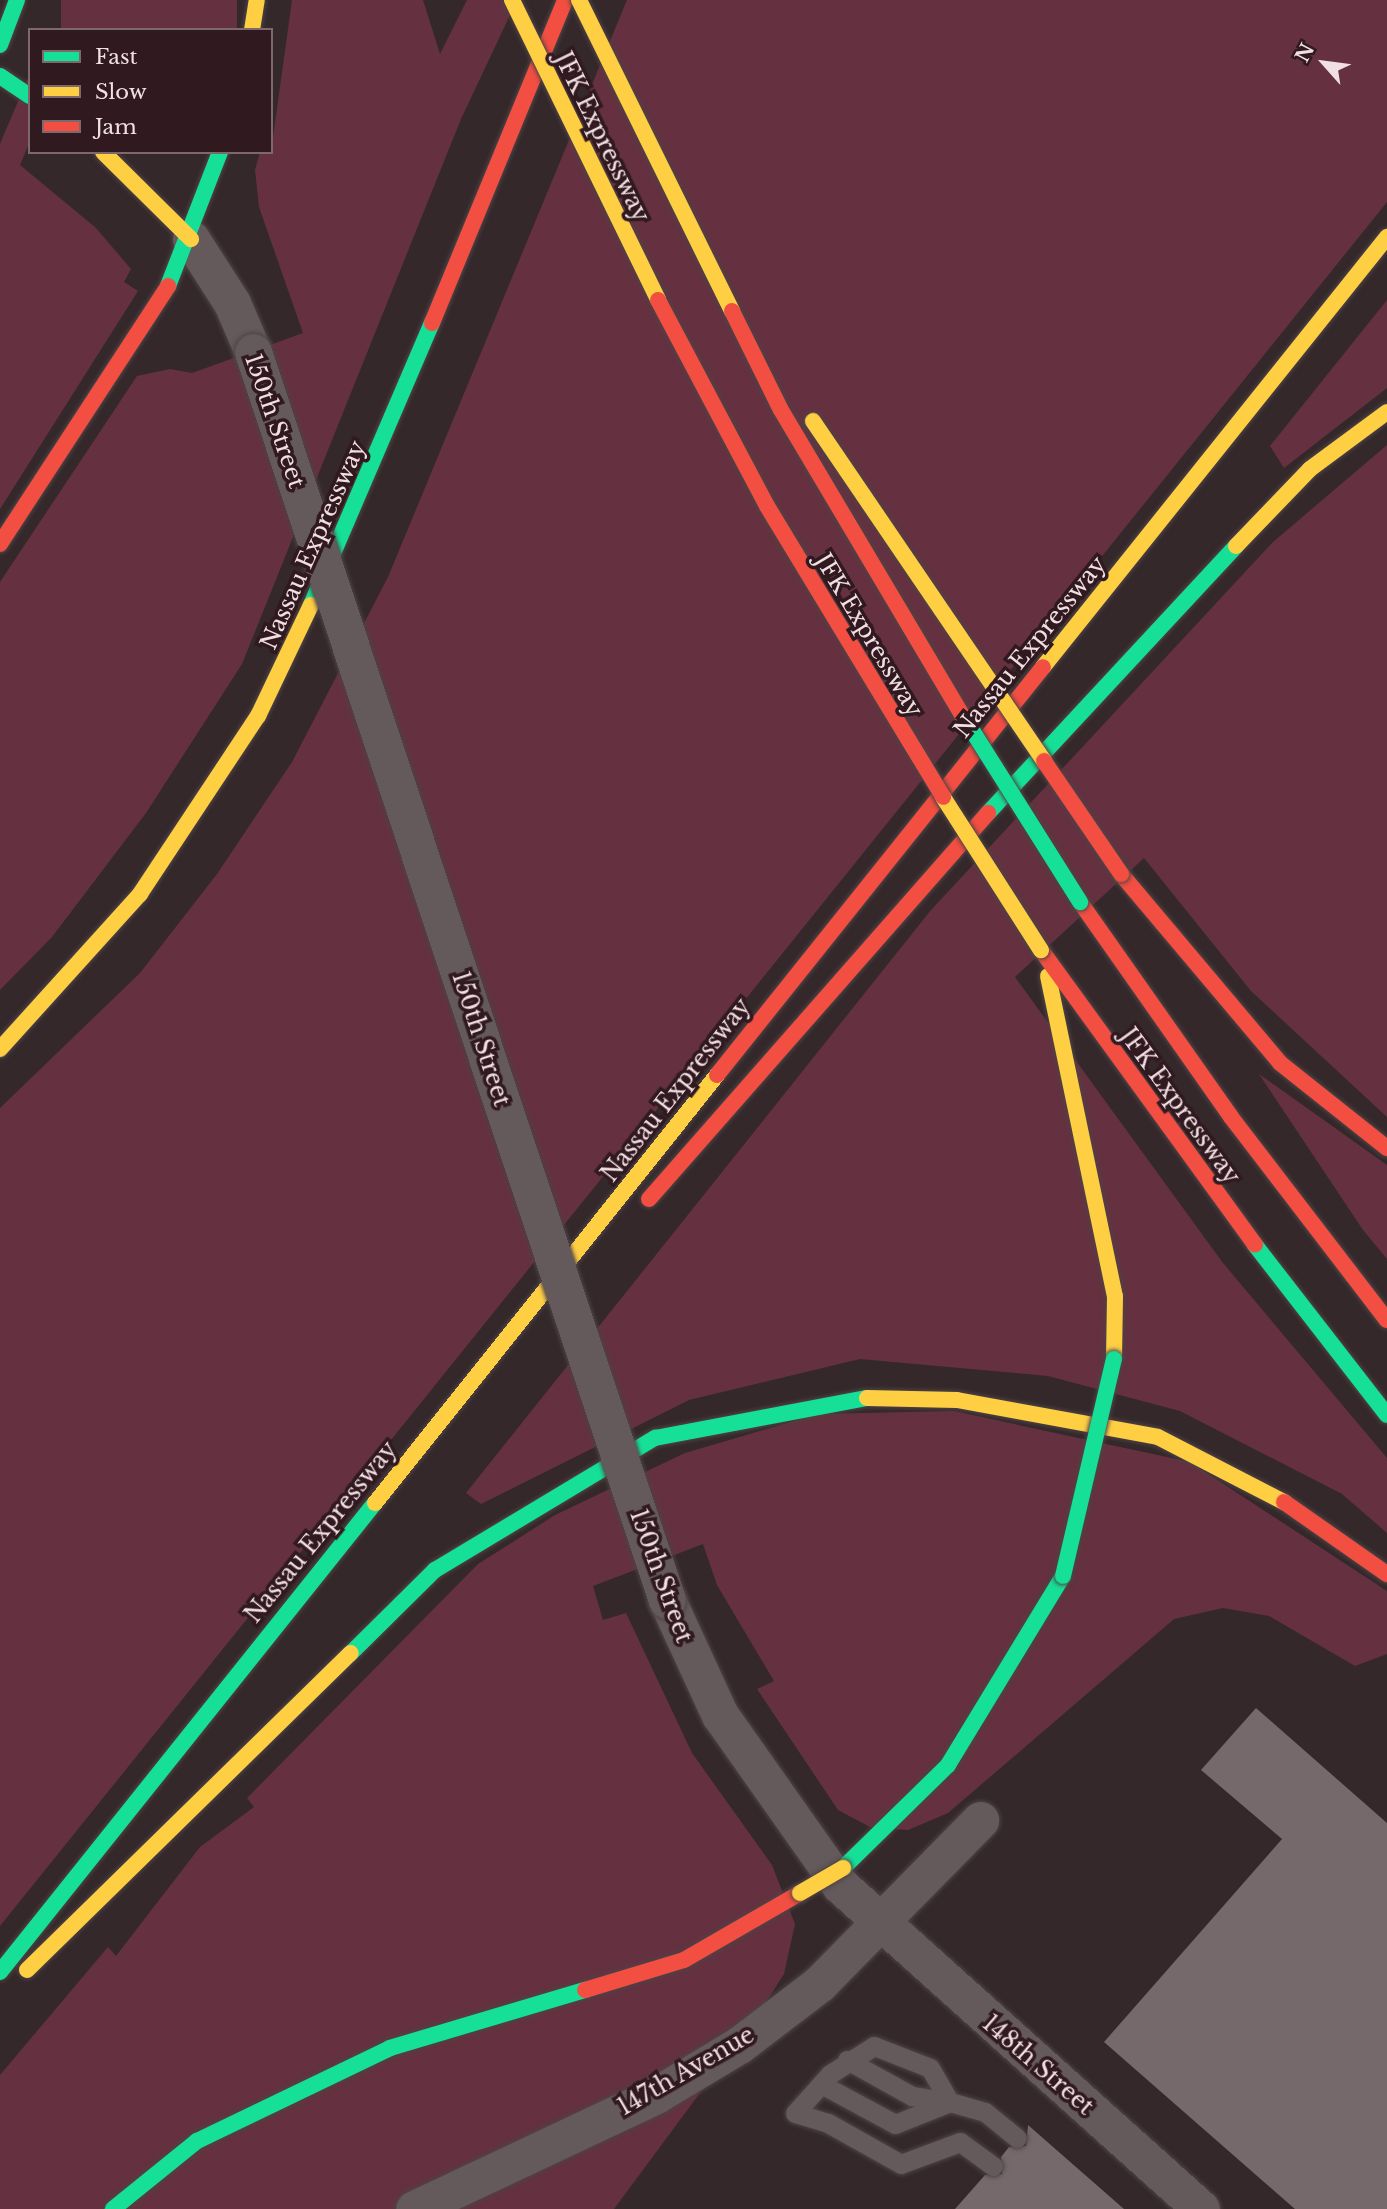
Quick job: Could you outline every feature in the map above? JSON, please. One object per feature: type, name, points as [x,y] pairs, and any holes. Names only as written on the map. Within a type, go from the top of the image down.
[{"type":"main road","points":[[0,45],[17,0]]},
{"type":"main road","points":[[252,28],[257,0]]},
{"type":"main road","name":"JFK Expressway","points":[[513,0],[639,266],[767,506],[882,703],[1041,950],[1191,1163],[1387,1415]]},
{"type":"main road","name":"Nassau Expressway","points":[[0,1049],[140,894],[239,749],[324,582],[565,0]]},
{"type":"main road","name":"JFK Expressway","points":[[579,0],[695,244],[818,477],[1080,902],[1230,1117],[1387,1320]]},
{"type":"main road","points":[[579,35],[598,0]]},
{"type":"main road","points":[[458,260],[566,59]]},
{"type":"main road","points":[[0,75],[28,95]]},
{"type":"main road","name":"150th Street","points":[[105,154],[191,239]]},
{"type":"main road","points":[[0,544],[156,310],[191,239],[219,154]]},
{"type":"main road","name":"Nassau Expressway","points":[[0,1972],[1387,237]]},
{"type":"main road","points":[[695,244],[1121,874],[1280,1063],[1387,1148]]},
{"type":"main road","points":[[639,1209],[1065,726],[1310,469],[1387,412]]},
{"type":"main road","points":[[113,2209],[197,2140],[390,2048],[684,1960],[843,1868],[948,1765],[1063,1576],[1114,1359],[1115,1296],[1072,1064],[1041,950]]},
{"type":"main road","points":[[408,1460],[602,1250]]},
{"type":"main road","points":[[10,1986],[435,1570],[655,1438],[847,1397],[957,1400],[1055,1414],[1158,1437],[1273,1494],[1387,1574]]},
{"type":"street","name":"150th Street","points":[[191,239],[232,303],[253,352],[667,1600],[714,1704],[760,1780],[808,1849],[875,1920]]},
{"type":"street","name":"147th Avenue","points":[[414,2209],[656,2095],[739,2045],[819,1984],[875,1920],[980,1820]]},
{"type":"street","name":"148th Street","points":[[875,1920],[1201,2209]]},
{"type":"lane","points":[[950,2102],[930,2068],[893,2049],[874,2046],[847,2060],[795,2113],[828,2123],[901,2164],[960,2142],[993,2166]]},
{"type":"lane","points":[[847,2060],[912,2096],[950,2102],[985,2112],[1017,2138]]},
{"type":"lane","points":[[821,2084],[895,2124],[950,2102]]},
{"type":"shaded area","points":[[61,0],[237,0],[237,28],[61,28]]},
{"type":"shaded area","points":[[292,0],[423,0],[440,54],[467,0],[517,0],[461,119],[242,664],[146,813],[52,937],[0,990],[0,582],[137,376],[170,369],[192,373],[303,333],[259,207],[255,170],[259,154],[273,154]]},
{"type":"shaded area","points":[[627,0],[1387,0],[1387,202],[0,1926],[0,1108],[140,973],[217,874],[292,762],[388,577]]},
{"type":"shaded area","points":[[28,78],[28,146],[20,165],[96,228],[131,269],[124,282],[138,291],[0,509],[0,144]]},
{"type":"shaded area","points":[[1387,300],[1387,388],[1284,468],[1270,446]]},
{"type":"shaded area","points":[[1387,445],[1387,1117],[1251,991],[1144,858],[1015,977],[1223,1263],[1387,1458],[1387,1533],[1342,1494],[1180,1411],[1048,1376],[860,1359],[689,1400],[481,1504],[466,1493],[931,910],[1273,542]]},
{"type":"shaded area","points":[[1259,1074],[1387,1165],[1387,1259],[1363,1230]]},
{"type":"shaded area","points":[[954,1411],[1190,1462],[1387,1591],[1387,1654],[1355,1666],[1269,1616],[1223,1608],[1174,1619],[948,1813],[908,1830],[870,1827],[838,1810],[757,1689],[774,1681],[717,1585],[703,1544],[593,1586],[603,1620],[626,1613],[692,1753],[772,1865],[795,1924],[784,1974],[760,2012],[614,2209],[0,2209],[0,2075],[108,1947],[116,1956],[200,1847],[254,1807],[247,1798],[478,1564],[555,1515],[685,1453],[818,1414]]},
{"type":"building","points":[[1256,1708],[1387,1823],[1387,2209],[1295,2209],[1104,2042],[1282,1839],[1201,1770]]},
{"type":"building","points":[[1028,2125],[1124,2209],[955,2209],[985,2175],[1002,2174],[1001,2157],[1009,2147],[1026,2146]]},
{"type":"traffic: fast","points":[[0,45],[17,0]]},
{"type":"traffic: fast","points":[[0,76],[28,95]]},
{"type":"traffic: fast","points":[[168,286],[219,154]]},
{"type":"traffic: fast","points":[[311,605],[432,323]]},
{"type":"traffic: fast","points":[[988,813],[1236,546]]},
{"type":"traffic: fast","points":[[963,716],[1080,902]]},
{"type":"traffic: fast","points":[[1255,1245],[1387,1415]]},
{"type":"traffic: fast","points":[[1063,1576],[1114,1359]]},
{"type":"traffic: fast","points":[[351,1653],[435,1570],[655,1438],[867,1398]]},
{"type":"traffic: fast","points":[[0,1972],[375,1503]]},
{"type":"traffic: fast","points":[[843,1868],[948,1765],[1063,1576]]},
{"type":"traffic: fast","points":[[113,2209],[197,2141],[390,2048],[585,1990]]},
{"type":"traffic: slow","points":[[252,28],[257,0]]},
{"type":"traffic: slow","points":[[512,0],[658,300]]},
{"type":"traffic: slow","points":[[579,0],[732,311]]},
{"type":"traffic: slow","points":[[105,154],[191,239]]},
{"type":"traffic: slow","points":[[1043,667],[1387,237]]},
{"type":"traffic: slow","points":[[1236,546],[1310,469],[1387,412]]},
{"type":"traffic: slow","points":[[813,421],[1044,761]]},
{"type":"traffic: slow","points":[[0,1049],[140,894],[258,716],[311,605]]},
{"type":"traffic: slow","points":[[943,797],[1041,950]]},
{"type":"traffic: slow","points":[[1048,976],[1115,1296],[1114,1359]]},
{"type":"traffic: slow","points":[[375,1503],[717,1075]]},
{"type":"traffic: slow","points":[[867,1398],[957,1400],[1158,1437],[1284,1502]]},
{"type":"traffic: slow","points":[[27,1970],[351,1653]]},
{"type":"traffic: slow","points":[[800,1893],[843,1868]]},
{"type":"traffic: jam","points":[[432,323],[565,0]]},
{"type":"traffic: jam","points":[[0,544],[168,286]]},
{"type":"traffic: jam","points":[[658,300],[767,506],[943,797]]},
{"type":"traffic: jam","points":[[732,311],[781,410],[963,716]]},
{"type":"traffic: jam","points":[[717,1075],[1043,667]]},
{"type":"traffic: jam","points":[[1044,761],[1121,874]]},
{"type":"traffic: jam","points":[[649,1199],[988,813]]},
{"type":"traffic: jam","points":[[1121,874],[1280,1063],[1387,1148]]},
{"type":"traffic: jam","points":[[1080,902],[1231,1117],[1387,1320]]},
{"type":"traffic: jam","points":[[1041,950],[1255,1245]]},
{"type":"traffic: jam","points":[[1284,1502],[1387,1574]]},
{"type":"traffic: jam","points":[[585,1990],[684,1960],[800,1893]]}]
